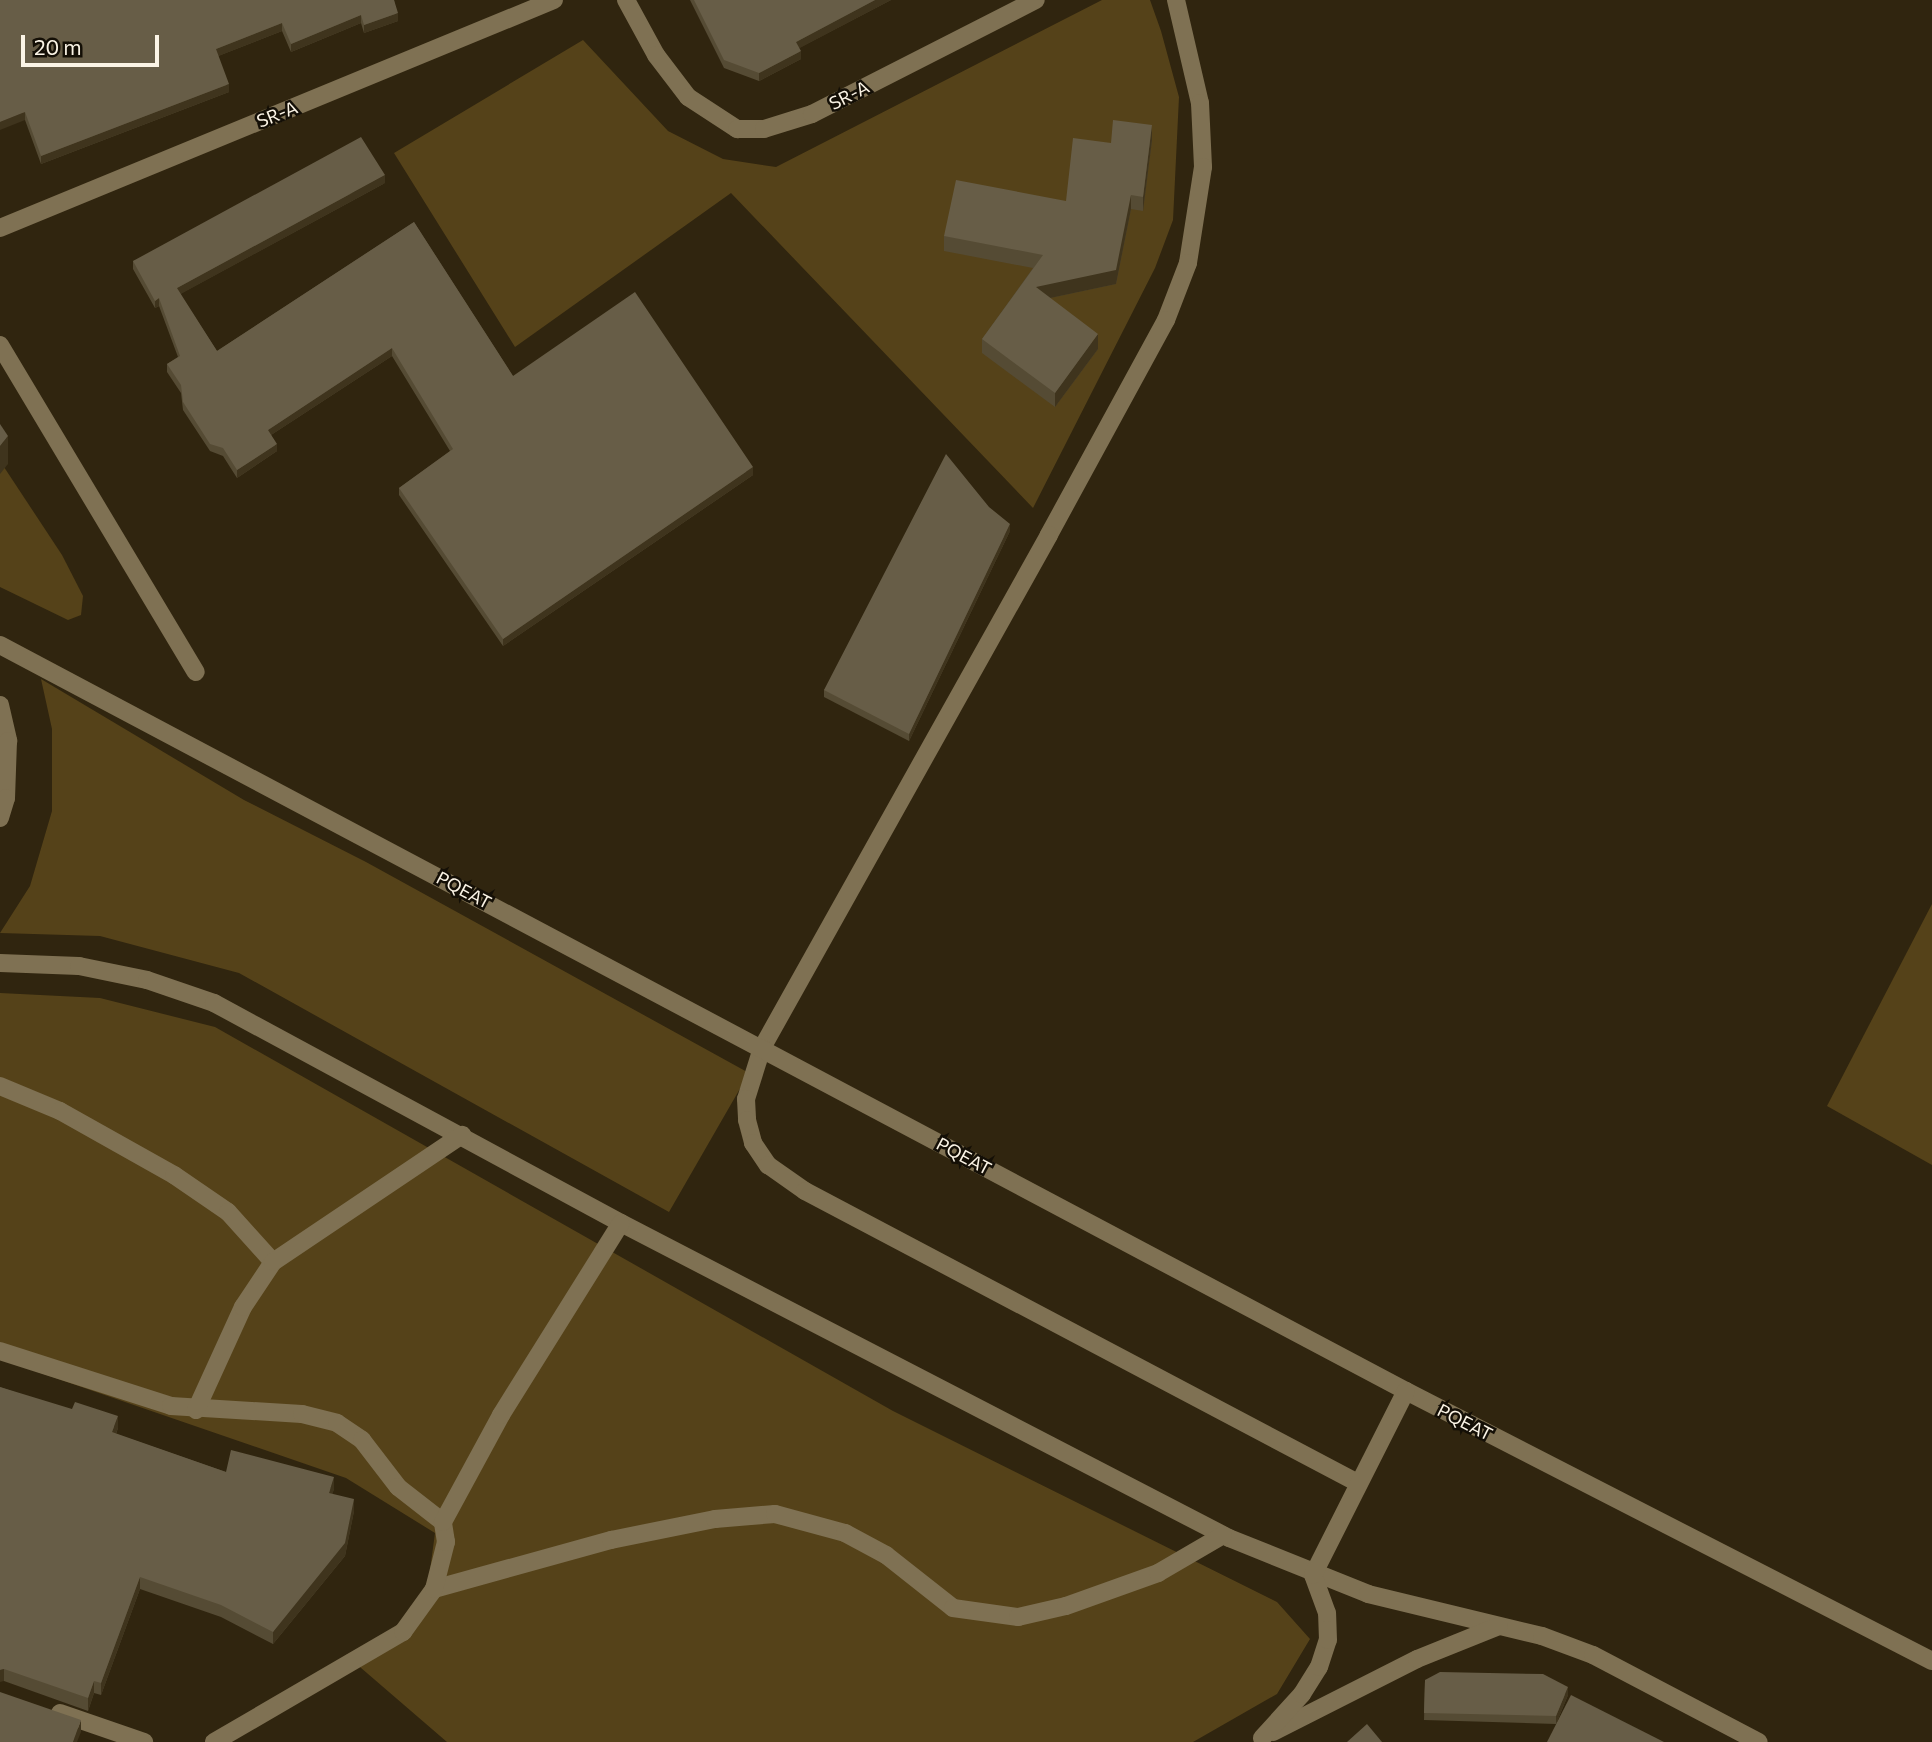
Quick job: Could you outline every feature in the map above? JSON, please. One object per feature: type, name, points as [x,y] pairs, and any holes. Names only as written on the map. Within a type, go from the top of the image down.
[{"type":"street","name":"SR-A","points":[[0,228],[554,0]]},
{"type":"street","name":"SR-A","points":[[626,0],[656,55],[688,97],[737,129],[764,129],[812,114],[1036,0]]},
{"type":"street","points":[[1176,0],[1200,103],[1203,167],[1197,225],[1166,320],[762,1048],[746,1099],[747,1119],[753,1143],[768,1165],[805,1191],[1358,1483]]},
{"type":"street","points":[[0,345],[196,672]]},
{"type":"street","name":"PQEAT","points":[[0,645],[1406,1391],[1932,1661]]},
{"type":"street","points":[[0,705],[8,741],[6,797],[0,818]]},
{"type":"street","points":[[0,962],[79,966],[147,980],[214,1003],[621,1223],[1223,1535],[1313,1575],[1416,1608],[1499,1626],[1593,1655],[1759,1742]]},
{"type":"street","points":[[0,1086],[60,1111],[174,1175],[228,1212],[272,1262]]},
{"type":"street","points":[[196,1410],[243,1307],[272,1262],[462,1135]]},
{"type":"street","points":[[214,1742],[383,1647],[403,1632],[434,1589],[446,1542],[443,1522],[501,1415],[621,1223]]},
{"type":"street","points":[[0,1351],[196,1410],[302,1415],[337,1423],[362,1440],[398,1487],[443,1522]]},
{"type":"street","points":[[1258,1740],[1302,1694],[1328,1640],[1327,1613],[1313,1575],[1406,1391]]},
{"type":"street","points":[[434,1589],[611,1540],[715,1519],[775,1514],[845,1533],[886,1555],[953,1608],[1018,1617],[1066,1606],[1158,1573],[1223,1535]]},
{"type":"street","points":[[1258,1740],[1417,1659],[1499,1626]]},
{"type":"street","points":[[39,1706],[144,1742]]},
{"type":"shaded area","points":[[1102,0],[1150,0],[1161,31],[1179,97],[1173,220],[1155,268],[1033,508],[731,193],[515,347],[394,153],[583,40],[668,131],[723,159],[776,167]]},
{"type":"shaded area","points":[[0,461],[62,555],[83,596],[81,615],[68,620],[0,587]]},
{"type":"shaded area","points":[[41,679],[244,800],[366,862],[749,1073],[669,1212],[239,973],[100,936],[0,933],[30,886],[52,811],[52,729]]},
{"type":"shaded area","points":[[1932,904],[1932,1165],[1827,1106]]},
{"type":"shaded area","points":[[0,993],[100,998],[215,1027],[893,1411],[1277,1602],[1310,1639],[1277,1694],[1193,1742],[447,1742],[346,1655],[395,1633],[428,1585],[435,1533],[346,1478],[0,1359]]},
{"type":"building","points":[[0,0],[394,0],[398,13],[364,25],[361,15],[291,44],[282,23],[216,49],[229,84],[41,156],[25,112],[0,122]]},
{"type":"building","points":[[694,0],[875,0],[796,42],[801,51],[759,73],[724,60]]},
{"type":"building","points":[[1113,120],[1152,125],[1143,197],[1131,195],[1116,270],[1036,287],[1098,334],[1055,393],[982,339],[1043,255],[944,236],[956,180],[1066,201],[1073,138],[1111,143]]},
{"type":"building","points":[[361,137],[385,175],[177,288],[217,351],[414,222],[513,376],[635,292],[753,467],[503,639],[399,488],[453,449],[392,348],[268,430],[277,444],[237,470],[223,448],[210,444],[183,402],[181,385],[167,364],[180,356],[159,298],[155,301],[133,261]]},
{"type":"building","points":[[0,424],[8,436],[0,446]]},
{"type":"building","points":[[946,454],[989,507],[1010,524],[909,734],[824,690]]},
{"type":"building","points":[[0,1387],[72,1409],[75,1402],[118,1416],[112,1432],[226,1472],[231,1450],[334,1477],[329,1493],[354,1499],[345,1543],[273,1632],[221,1605],[140,1577],[101,1683],[94,1681],[88,1698],[4,1669],[0,1670]]},
{"type":"building","points":[[1440,1672],[1543,1674],[1568,1687],[1556,1716],[1424,1713],[1425,1680]]},
{"type":"building","points":[[0,1692],[81,1720],[73,1742],[0,1742]]},
{"type":"building","points":[[1571,1695],[1664,1742],[1547,1742]]},
{"type":"building","points":[[1367,1724],[1382,1742],[1347,1742]]}]
